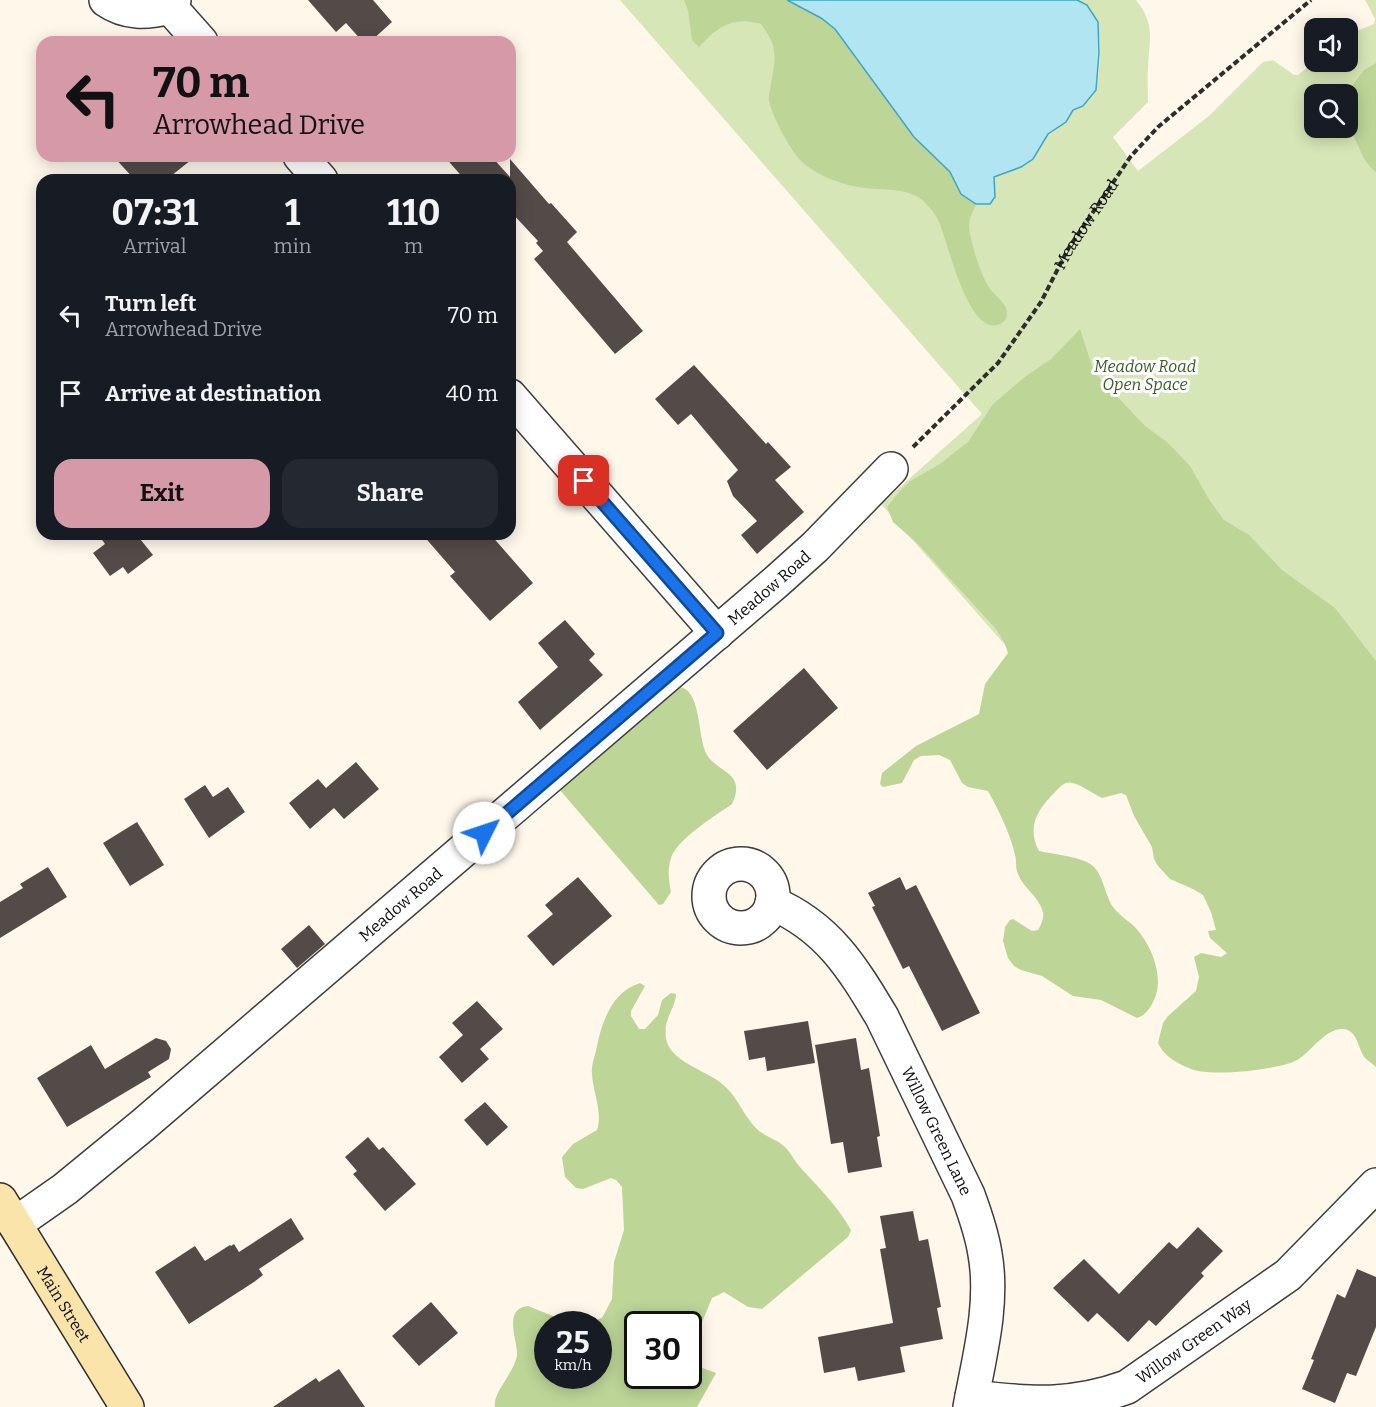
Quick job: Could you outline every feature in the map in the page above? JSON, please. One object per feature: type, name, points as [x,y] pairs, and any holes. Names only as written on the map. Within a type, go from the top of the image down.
[{"type":"main road","name":"Main Street","points":[[8,1212],[128,1407]]},
{"type":"street","points":[[106,0],[117,8],[136,11],[157,11],[172,4],[196,36]]},
{"type":"street","points":[[305,162],[316,174]]},
{"type":"street","points":[[516,403],[717,633]]},
{"type":"street","name":"Meadow Road","points":[[8,1212],[65,1189],[113,1151],[717,633],[815,547],[891,469]]},
{"type":"street","name":"Willow Green Lane","points":[[772,903],[807,921],[826,937],[866,989],[882,1017],[968,1195],[981,1234],[988,1277],[983,1332],[971,1402]]},
{"type":"street","name":"Willow Green Way","points":[[971,1402],[1063,1406],[1092,1403],[1110,1396],[1288,1275],[1376,1185]]},
{"type":"path","name":"Meadow Road","points":[[891,469],[998,363],[1041,302],[1068,249],[1131,156],[1158,127],[1311,0]]},
{"type":"green space","name":"Meadow Road Open Space","points":[[620,0],[995,0],[1097,85],[1100,50],[1097,26],[1093,16],[1077,0],[1136,0],[1146,17],[1150,32],[1148,102],[1113,137],[1138,171],[1209,116],[1263,62],[1273,60],[1294,75],[1304,70],[1304,72],[1358,72],[1358,31],[1374,24],[1375,19],[1365,0],[1376,0],[1376,669],[1041,686],[881,504],[982,414]]},
{"type":"green space","points":[[684,0],[787,0],[821,18],[835,29],[914,137],[950,172],[961,194],[976,204],[969,222],[971,238],[985,281],[1006,308],[1005,321],[991,325],[980,319],[970,305],[938,220],[922,200],[896,190],[858,187],[832,180],[807,166],[795,154],[773,114],[769,101],[774,52],[773,45],[761,24],[734,22],[713,33],[699,47],[692,40],[688,10]]},
{"type":"green space","points":[[1376,63],[1376,172],[1366,161],[1354,138],[1358,138],[1358,84],[1354,84],[1364,70]]},
{"type":"green space","points":[[1080,329],[1094,372],[1145,426],[1167,442],[1190,466],[1224,520],[1249,535],[1282,570],[1335,608],[1376,661],[1376,1067],[1365,1058],[1352,1033],[1344,1029],[1330,1032],[1295,1061],[1260,1069],[1203,1072],[1183,1066],[1164,1052],[1158,1043],[1163,1023],[1196,991],[1199,977],[1194,957],[1201,953],[1221,957],[1227,953],[1210,938],[1208,931],[1216,930],[1203,895],[1170,879],[1158,866],[1152,847],[1134,816],[1126,795],[1121,793],[1102,798],[1079,785],[1065,784],[1039,811],[1034,834],[1039,851],[1075,858],[1093,866],[1113,907],[1134,926],[1146,942],[1157,970],[1157,989],[1150,1007],[1137,1018],[1101,1000],[1073,996],[1042,976],[1014,966],[1008,958],[1003,941],[1005,927],[1010,920],[1013,919],[1032,931],[1038,930],[1043,920],[1043,913],[1039,902],[1018,874],[1016,857],[1010,839],[988,791],[968,787],[962,783],[950,760],[939,755],[921,756],[914,760],[902,783],[883,787],[880,784],[882,773],[916,746],[979,714],[985,684],[1008,653],[996,629],[918,544],[893,522],[887,507],[910,481],[940,464],[968,442],[993,404],[1026,376],[1051,359]]},
{"type":"green space","points":[[680,687],[687,690],[696,706],[707,755],[734,779],[736,793],[732,804],[697,828],[675,851],[669,867],[671,892],[663,904],[659,905],[559,789],[561,784]]},
{"type":"green space","points":[[640,983],[645,986],[631,1011],[631,1016],[639,1029],[645,1029],[658,1015],[662,1000],[671,993],[676,994],[666,1025],[666,1038],[674,1053],[727,1088],[758,1130],[787,1149],[799,1166],[834,1204],[851,1230],[848,1237],[762,1309],[748,1307],[724,1292],[712,1298],[702,1322],[702,1311],[624,1311],[624,1389],[702,1389],[702,1368],[716,1373],[697,1407],[495,1407],[497,1395],[517,1355],[513,1319],[520,1308],[528,1306],[540,1311],[534,1311],[534,1389],[612,1389],[612,1311],[606,1311],[612,1299],[614,1262],[624,1230],[622,1187],[611,1178],[583,1189],[576,1188],[565,1177],[562,1157],[573,1144],[597,1130],[599,1116],[593,1081],[593,1062],[604,1020],[622,994],[630,987]]},
{"type":"water","points":[[787,0],[1077,0],[1087,5],[1098,22],[1099,53],[1096,90],[1083,106],[1073,110],[1066,122],[1048,134],[1033,159],[1021,167],[994,177],[995,197],[990,204],[976,204],[961,194],[950,172],[914,137],[835,29],[821,18]]},
{"type":"building","points":[[308,0],[373,0],[392,22],[377,36],[358,36],[346,23],[336,32]]},
{"type":"building","points":[[118,162],[188,162],[174,174],[130,174]]},
{"type":"building","points":[[449,162],[496,162],[507,174],[460,174]]},
{"type":"building","points":[[510,162],[513,162],[577,232],[567,242],[643,331],[615,354],[534,259],[543,251],[536,243],[538,241],[516,217],[516,174],[510,174]]},
{"type":"building","points":[[694,365],[766,444],[768,442],[791,467],[775,480],[804,512],[757,554],[741,535],[757,521],[733,496],[727,481],[738,470],[691,414],[678,425],[655,399]]},
{"type":"building","points":[[102,540],[141,540],[153,555],[128,574],[123,567],[110,576],[93,553],[105,544]]},
{"type":"building","points":[[427,540],[495,540],[533,583],[490,621],[450,576],[455,572]]},
{"type":"building","points":[[565,620],[595,654],[589,660],[603,675],[540,730],[518,702],[558,667],[538,643]]},
{"type":"building","points":[[804,668],[838,708],[767,770],[733,731]]},
{"type":"building","points":[[356,762],[379,789],[344,819],[334,808],[310,829],[289,803],[318,779],[326,788]]},
{"type":"building","points":[[205,785],[213,797],[228,787],[245,812],[209,838],[184,799]]},
{"type":"building","points":[[137,822],[164,865],[130,886],[103,843]]},
{"type":"building","points":[[48,867],[67,897],[0,938],[0,902],[23,888],[20,884]]},
{"type":"building","points":[[578,877],[612,916],[553,966],[527,936],[553,914],[545,905]]},
{"type":"building","points":[[900,877],[906,890],[916,885],[980,1013],[942,1031],[909,966],[903,969],[872,907],[875,906],[868,893]]},
{"type":"building","points":[[309,925],[325,944],[297,968],[281,949]]},
{"type":"building","points":[[477,1001],[503,1029],[480,1049],[489,1059],[462,1083],[439,1057],[463,1035],[452,1023]]},
{"type":"building","points":[[808,1021],[815,1063],[767,1071],[765,1057],[749,1060],[744,1031]]},
{"type":"building","points":[[156,1038],[166,1041],[171,1049],[169,1059],[148,1072],[151,1077],[67,1127],[37,1078],[91,1045],[105,1069]]},
{"type":"building","points":[[856,1038],[861,1070],[869,1068],[880,1136],[877,1137],[882,1167],[848,1173],[843,1142],[831,1144],[815,1045]]},
{"type":"building","points":[[485,1102],[508,1127],[487,1146],[464,1120]]},
{"type":"building","points":[[368,1137],[379,1150],[383,1147],[416,1184],[385,1211],[353,1174],[357,1171],[345,1157]]},
{"type":"building","points":[[913,1211],[919,1241],[928,1239],[941,1307],[937,1308],[943,1339],[900,1347],[905,1372],[858,1381],[855,1367],[824,1373],[818,1337],[893,1323],[880,1249],[886,1248],[880,1216]]},
{"type":"building","points":[[291,1218],[304,1239],[259,1269],[263,1275],[254,1282],[189,1324],[155,1272],[195,1246],[205,1261],[230,1245],[234,1244],[239,1252]]},
{"type":"building","points":[[1198,1227],[1223,1251],[1201,1273],[1204,1276],[1156,1326],[1149,1320],[1128,1342],[1097,1313],[1088,1322],[1053,1288],[1084,1259],[1119,1294],[1169,1242],[1177,1249]]},
{"type":"building","points":[[1357,1269],[1376,1277],[1376,1327],[1356,1376],[1347,1373],[1335,1403],[1302,1389],[1314,1360],[1311,1359],[1337,1294],[1345,1298]]},
{"type":"building","points":[[431,1302],[458,1333],[419,1366],[392,1336]]},
{"type":"building","points":[[339,1369],[365,1407],[273,1407],[316,1378],[319,1382]]},
{"type":"route","points":[[484,833],[717,633],[584,481]]}]
